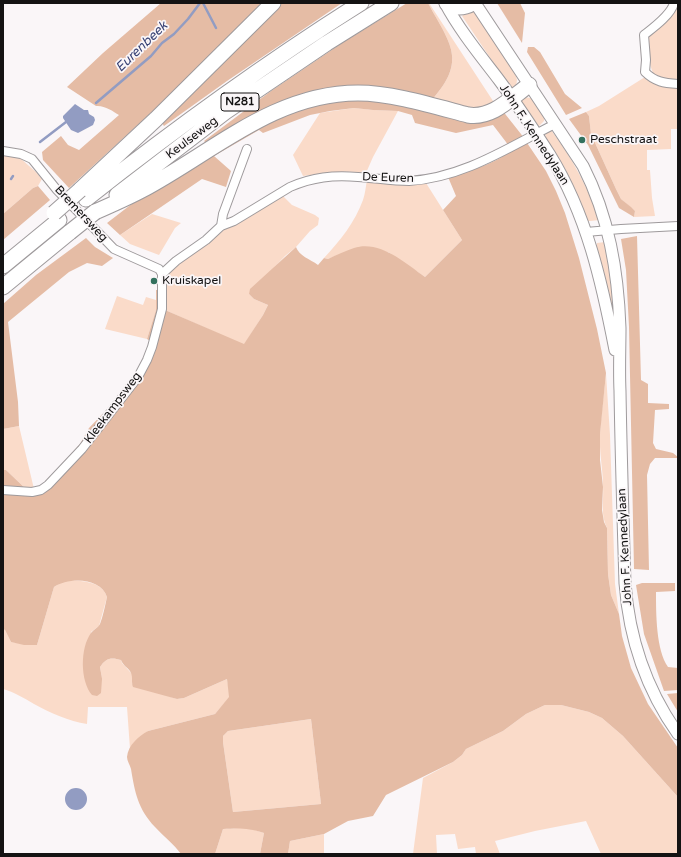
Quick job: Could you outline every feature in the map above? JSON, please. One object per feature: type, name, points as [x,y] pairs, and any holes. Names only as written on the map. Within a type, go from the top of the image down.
[{"type":"highway","name":"N281","points":[[83,195],[156,119],[273,3]]},
{"type":"highway","name":"Keulseweg","points":[[3,266],[40,235],[56,217],[83,195],[277,57],[361,3]]},
{"type":"highway","name":"Keulseweg","points":[[3,288],[95,212],[225,112],[327,43],[391,3]]},
{"type":"highway","points":[[446,3],[461,8],[474,3]]},
{"type":"highway","name":"N281","points":[[95,212],[142,190],[250,125],[304,100],[359,93],[383,95],[477,116],[494,111],[529,85]]},
{"type":"street","name":"John F. Kennedylaan","points":[[446,3],[455,22],[536,134],[567,185],[586,232],[604,294],[619,373]]},
{"type":"street","name":"John F. Kennedylaan","points":[[474,3],[576,156],[595,192],[607,230],[617,286],[620,326],[619,373],[625,575],[628,608],[632,633],[641,664],[659,704],[678,734]]},
{"type":"street","points":[[674,3],[673,7],[660,23],[644,35],[646,60],[645,72],[652,79],[660,83],[678,84]]},
{"type":"street","name":"De Euren","points":[[162,274],[176,261],[206,240],[221,226],[234,221],[290,187],[319,177],[358,177],[409,181],[466,169],[499,154],[555,124]]},
{"type":"street","points":[[221,226],[223,214],[247,149]]},
{"type":"street","name":"Bremersweg","points":[[3,151],[21,154],[32,159],[57,190],[114,249],[158,269],[162,274]]},
{"type":"street","points":[[586,232],[678,226]]},
{"type":"street","name":"Kleekampsweg","points":[[3,490],[26,493],[41,490],[48,485],[82,449],[138,376],[150,354],[162,309],[162,274]]},
{"type":"shaded area","points":[[161,3],[263,3],[191,76],[69,188],[43,160],[42,152],[61,136],[68,145],[79,150],[119,115],[105,107],[96,106],[67,87],[103,53]]},
{"type":"shaded area","points":[[276,3],[342,3],[227,81],[164,126],[159,119]]},
{"type":"shaded area","points":[[407,3],[428,3],[443,30],[452,52],[452,63],[449,74],[442,87],[431,101],[346,89],[209,146],[204,141],[271,91],[342,43]]},
{"type":"shaded area","points":[[428,3],[495,104],[478,110],[431,101],[442,87],[449,74],[452,63],[452,52],[443,30]]},
{"type":"shaded area","points":[[497,3],[520,3],[525,13],[522,43]]},
{"type":"shaded area","points":[[677,3],[678,80],[661,78],[653,73],[650,63],[649,35]]},
{"type":"shaded area","points":[[473,8],[516,76],[516,86],[513,88],[507,83],[462,16]]},
{"type":"shaded area","points":[[528,47],[534,47],[540,52],[565,94],[582,108],[566,115],[527,52]]},
{"type":"shaded area","points":[[645,77],[678,86],[678,129],[671,129],[671,149],[647,150],[647,170],[650,170],[655,216],[634,217],[635,211],[621,199],[616,189],[591,134],[589,116],[586,112],[599,106]]},
{"type":"shaded area","points":[[524,97],[531,98],[544,118],[544,121],[539,126],[536,125],[520,103],[521,99]]},
{"type":"shaded area","points":[[359,98],[406,104],[502,110],[521,134],[546,171],[565,213],[579,258],[597,329],[606,373],[600,434],[600,460],[603,487],[602,510],[604,522],[607,528],[608,574],[611,595],[619,614],[622,636],[631,668],[648,704],[678,748],[678,797],[623,736],[602,718],[589,712],[561,705],[545,705],[526,714],[503,731],[466,749],[462,755],[453,762],[386,795],[373,816],[348,821],[324,834],[290,841],[288,854],[260,854],[264,833],[248,829],[234,828],[223,829],[215,854],[181,854],[158,831],[141,807],[134,786],[131,769],[127,760],[129,749],[134,741],[148,731],[215,714],[229,697],[227,679],[184,698],[177,699],[133,687],[132,675],[130,671],[121,660],[112,659],[104,662],[100,667],[102,679],[101,693],[97,696],[92,695],[85,682],[83,656],[87,639],[100,624],[107,597],[104,590],[91,582],[75,580],[54,587],[37,645],[24,645],[11,642],[3,629],[3,470],[6,470],[27,490],[40,488],[80,444],[89,428],[111,405],[136,374],[143,362],[150,341],[147,339],[156,310],[156,290],[165,289],[165,310],[244,344],[268,305],[254,299],[249,294],[250,289],[296,247],[302,255],[318,265],[324,258],[328,259],[354,248],[364,246],[373,247],[392,254],[425,277],[462,240],[443,210],[456,196],[448,177],[491,163],[511,150],[493,125],[456,133],[415,123],[412,115],[398,111],[354,108],[330,111],[310,115],[263,133],[259,130],[214,156],[231,171],[226,187],[202,179],[120,235],[107,223],[146,193],[208,154],[302,106]],"holes":[[[311,719],[321,804],[233,812],[223,736],[228,731]]]},
{"type":"shaded area","points":[[354,108],[398,111],[366,173],[342,172],[303,176],[293,155],[320,113]]},
{"type":"shaded area","points":[[586,112],[589,116],[591,134],[616,189],[621,199],[635,211],[634,217],[619,208],[588,145],[569,119]]},
{"type":"shaded area","points":[[551,130],[579,173],[599,220],[585,221],[569,178],[546,141],[546,132]]},
{"type":"shaded area","points":[[3,154],[20,158],[42,179],[38,186],[33,188],[3,214]]},
{"type":"shaded area","points":[[367,179],[426,183],[462,240],[425,277],[388,252],[340,254],[328,259],[324,258],[341,238],[356,216],[363,200]]},
{"type":"shaded area","points":[[38,186],[50,200],[3,240],[3,214],[33,188]]},
{"type":"shaded area","points":[[279,192],[292,205],[319,218],[318,225],[285,256],[249,294],[254,299],[268,305],[244,345],[165,310],[165,277],[169,271],[242,216]]},
{"type":"shaded area","points":[[152,214],[181,223],[175,228],[159,255],[130,244],[120,235]]},
{"type":"shaded area","points":[[637,236],[641,380],[648,384],[648,403],[669,404],[669,409],[655,410],[653,443],[656,449],[673,453],[678,457],[655,458],[650,464],[647,475],[649,570],[634,569],[629,327],[626,270],[621,239]]},
{"type":"shaded area","points":[[86,238],[95,247],[113,258],[102,266],[87,263],[69,272],[8,322],[18,402],[19,426],[3,429],[3,304],[36,275]]},
{"type":"shaded area","points":[[606,242],[614,302],[613,305],[611,305],[596,247],[597,243]]},
{"type":"shaded area","points":[[117,296],[143,305],[146,297],[156,300],[156,310],[147,339],[105,329]]},
{"type":"shaded area","points":[[606,374],[610,435],[615,584],[619,614],[611,595],[608,574],[607,528],[603,513],[603,480],[600,441]]},
{"type":"shaded area","points":[[19,426],[34,489],[27,490],[6,470],[3,470],[3,429]]},
{"type":"shaded area","points":[[68,580],[96,585],[101,588],[107,597],[99,626],[91,632],[102,679],[100,667],[107,660],[114,659],[121,660],[132,674],[132,684],[177,699],[184,698],[227,679],[230,697],[215,714],[148,731],[133,744],[130,749],[127,707],[88,707],[87,724],[67,719],[40,707],[19,695],[3,689],[3,629],[11,642],[37,645],[54,587]]},
{"type":"shaded area","points":[[642,583],[675,583],[675,591],[656,592],[656,610],[661,651],[668,667],[678,668],[678,690],[664,691],[644,634],[636,585]]},
{"type":"shaded area","points":[[678,693],[678,712],[667,694]]},
{"type":"shaded area","points":[[545,705],[561,705],[589,712],[602,718],[623,736],[678,797],[678,854],[601,854],[586,821],[495,841],[500,854],[476,854],[475,847],[458,849],[455,834],[436,835],[437,854],[413,854],[423,778],[453,762],[462,755],[466,749],[503,731],[526,714]]},
{"type":"shaded area","points":[[311,719],[321,804],[233,812],[223,736],[228,731]]},
{"type":"shaded area","points":[[249,828],[264,833],[260,854],[215,854],[223,829]]},
{"type":"shaded area","points":[[324,834],[324,854],[288,854],[290,841]]},
{"type":"water","points":[[75,104],[84,110],[88,110],[89,114],[94,117],[95,120],[93,125],[78,133],[71,130],[63,118],[63,116]]},
{"type":"water","points":[[76,788],[84,791],[87,799],[84,807],[76,810],[68,807],[65,799],[68,791]]},
{"type":"waterway","name":"Eurenbeek","points":[[96,103],[151,56],[162,43],[174,34],[200,3]]},
{"type":"waterway","name":"Eurenbeek","points":[[203,3],[216,28]]},
{"type":"waterway","name":"Eurenbeek","points":[[40,142],[66,122]]},
{"type":"place","name":"Peschstraat","points":[[582,140]]},
{"type":"place","name":"Kruiskapel","points":[[154,281]]}]
